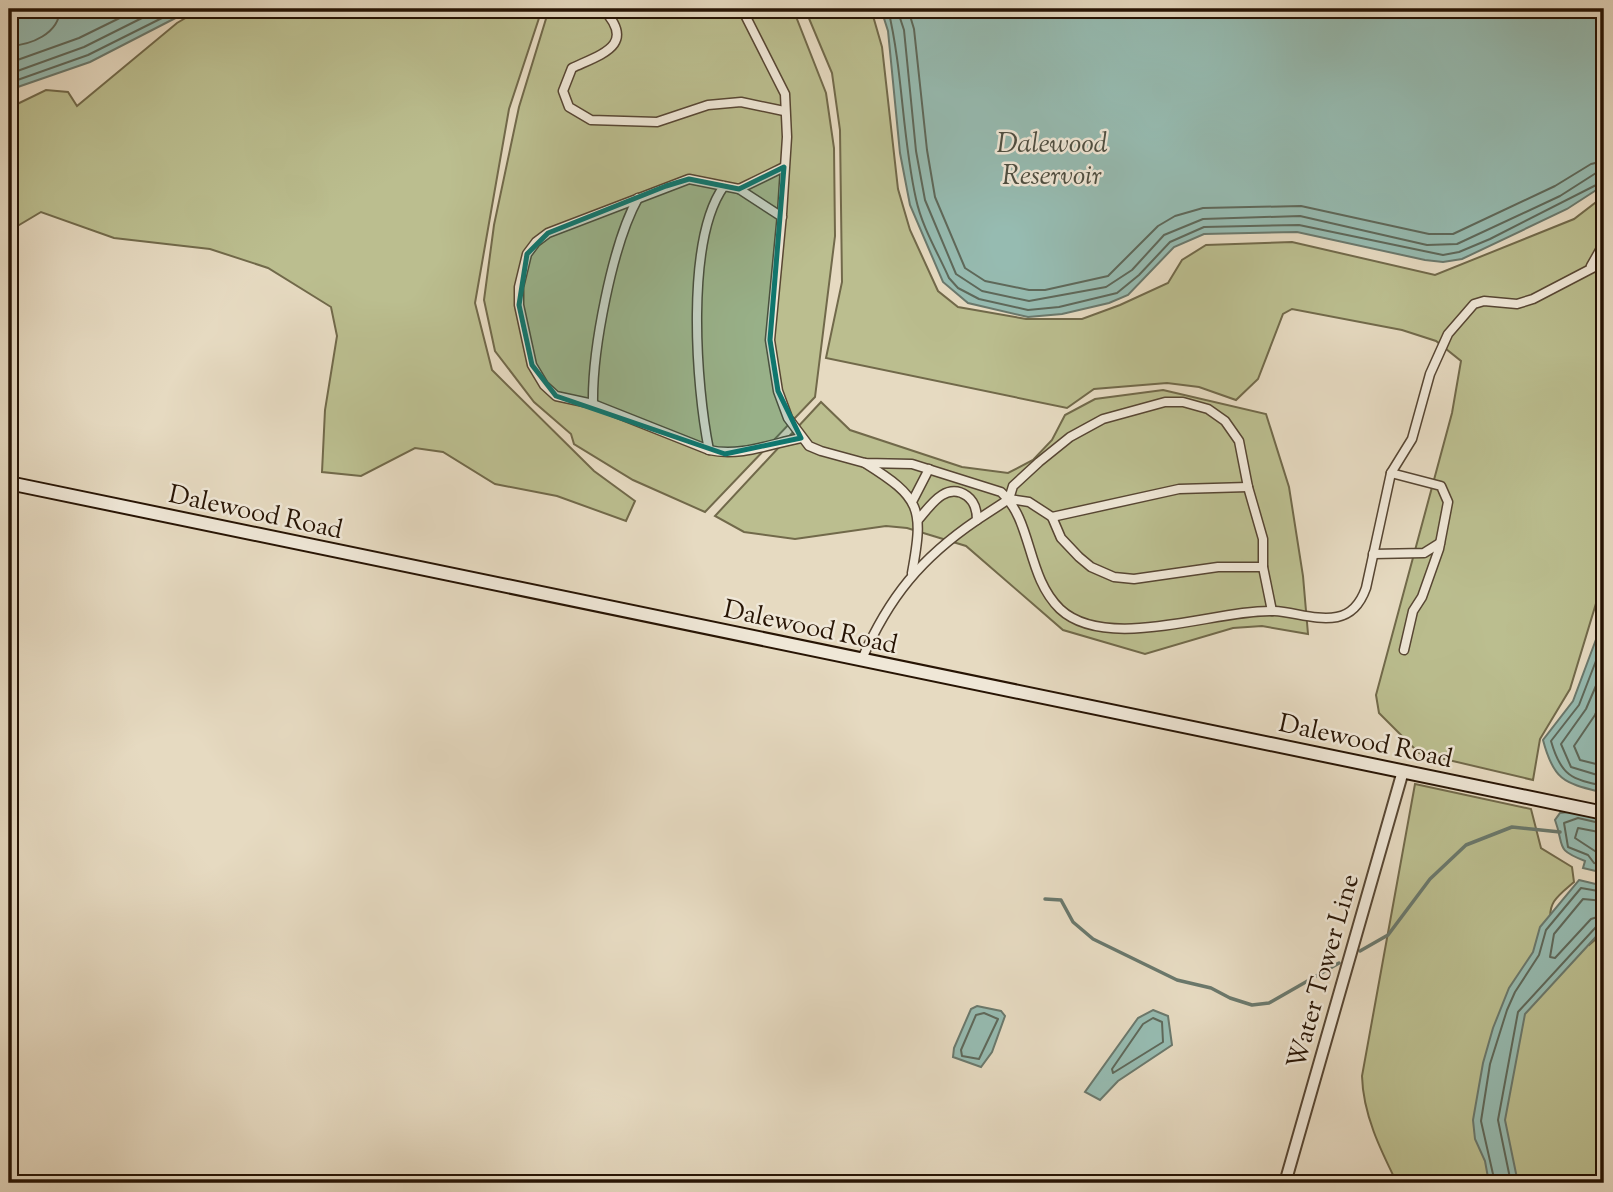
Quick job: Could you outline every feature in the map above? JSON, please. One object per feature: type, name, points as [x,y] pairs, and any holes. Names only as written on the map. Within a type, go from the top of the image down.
[{"type":"main road","name":"Dalewood Road","points":[[9,483],[1604,813]]},
{"type":"street","points":[[603,9],[616,26],[616,43],[610,51],[572,68],[563,91],[569,107],[579,116],[591,120],[657,122],[708,105],[741,102],[784,111]]},
{"type":"street","points":[[742,9],[785,94],[784,111],[787,116],[782,217],[771,340],[778,391],[788,418],[809,446],[865,463],[904,489],[913,500],[918,520],[912,573]]},
{"type":"street","points":[[739,190],[784,167]]},
{"type":"street","points":[[782,217],[739,190],[689,179],[548,233],[536,242],[527,254],[519,287],[519,305],[532,365],[544,386],[556,396],[593,404],[725,454],[801,438]]},
{"type":"street","points":[[709,450],[699,400],[696,356],[707,222],[713,202],[724,186]]},
{"type":"street","points":[[593,404],[596,348],[618,250],[628,217],[638,198]]},
{"type":"street","points":[[1587,270],[1597,260],[1604,243]]},
{"type":"street","points":[[865,463],[889,462],[929,469],[1001,492],[1009,499],[1023,529],[1035,571],[1060,608],[1074,619],[1112,627],[1160,627],[1272,611],[1324,617],[1349,613],[1361,600],[1391,473],[1412,439],[1424,391],[1440,350],[1456,323],[1474,304],[1484,301],[1517,304],[1604,262]]},
{"type":"street","points":[[862,659],[878,622],[912,573],[947,541],[1009,499],[1013,486],[1070,437],[1103,419],[1165,402],[1184,402],[1208,409],[1224,421],[1239,441],[1248,487],[1263,539],[1264,567],[1272,611]]},
{"type":"street","points":[[913,500],[929,469]]},
{"type":"street","points":[[1391,473],[1441,486],[1448,502],[1440,543],[1422,597],[1413,611],[1404,650]]},
{"type":"street","points":[[1052,517],[1179,489],[1248,487]]},
{"type":"street","points":[[918,520],[937,498],[949,492],[961,491],[972,499],[977,520]]},
{"type":"street","points":[[1009,499],[1029,502],[1052,517],[1061,538],[1079,557],[1091,567],[1114,577],[1134,579],[1219,567],[1264,567]]},
{"type":"street","points":[[1373,554],[1424,553],[1440,543]]},
{"type":"street","name":"Water Tower Line","points":[[1285,1183],[1403,771]]},
{"type":"highlighted area","points":[[784,167],[770,340],[778,391],[801,438],[725,454],[556,396],[532,365],[519,305],[527,254],[548,233],[666,186],[689,179],[739,189]]},
{"type":"green space","points":[[201,9],[542,9],[509,109],[475,303],[492,370],[594,471],[635,501],[626,521],[557,496],[495,484],[443,452],[415,448],[361,476],[322,472],[325,410],[337,336],[331,307],[268,268],[210,249],[114,238],[41,212],[9,231],[9,108],[46,90],[68,92],[77,106],[177,23]]},
{"type":"green space","points":[[549,9],[793,9],[826,93],[834,148],[835,236],[815,397],[705,512],[633,480],[574,444],[571,434],[534,402],[495,351],[484,300],[494,225],[519,107]]},
{"type":"green space","points":[[805,9],[871,9],[882,47],[898,189],[910,230],[938,291],[958,307],[1026,319],[1082,319],[1168,283],[1182,260],[1206,245],[1292,242],[1435,275],[1574,219],[1604,196],[1604,577],[1570,689],[1540,739],[1533,780],[1419,753],[1379,713],[1376,695],[1452,413],[1461,361],[1436,341],[1402,330],[1292,309],[1283,314],[1258,379],[1236,400],[1199,387],[1167,383],[1094,389],[1067,408],[826,358],[842,282],[840,130],[832,73]]},
{"type":"green space","points":[[1163,390],[1266,414],[1289,487],[1303,576],[1308,634],[1262,626],[1233,628],[1145,654],[1063,630],[966,546],[907,528],[886,526],[795,539],[744,532],[715,516],[821,402],[850,430],[962,467],[1008,473],[1033,460],[1052,440],[1065,415],[1095,399]]},
{"type":"green space","points":[[1415,784],[1531,809],[1541,848],[1572,867],[1574,882],[1553,904],[1551,923],[1589,945],[1604,932],[1604,1183],[1397,1183],[1369,1118],[1362,1076]]},
{"type":"water","points":[[41,9],[193,9],[90,62],[9,90],[9,21]]},
{"type":"water","name":"Dalewood Reservoir","points":[[881,9],[1604,9],[1604,185],[1567,209],[1462,259],[1443,262],[1425,260],[1297,232],[1204,234],[1174,247],[1128,295],[1109,303],[1062,314],[1028,317],[968,303],[943,282],[910,205],[900,153],[888,31]]},
{"type":"water","points":[[1604,618],[1604,793],[1570,783],[1557,773],[1543,740],[1573,701]]},
{"type":"water","points":[[1578,811],[1604,818],[1604,873],[1583,868],[1585,861],[1562,846],[1555,820],[1560,813]]},
{"type":"water","points":[[1579,880],[1604,886],[1604,928],[1525,1014],[1505,1120],[1518,1183],[1489,1183],[1485,1161],[1475,1139],[1473,1120],[1483,1063],[1493,1028],[1509,988],[1533,952],[1540,927]]},
{"type":"water","points":[[977,1006],[1001,1011],[1005,1016],[992,1052],[981,1067],[953,1057],[954,1048],[971,1009]]},
{"type":"water","points":[[1153,1010],[1168,1016],[1172,1045],[1118,1081],[1100,1100],[1085,1092],[1138,1018]]},
{"type":"waterway","points":[[1360,951],[1388,935],[1430,879],[1466,845],[1512,827],[1560,832]]},
{"type":"waterway","points":[[1597,887],[1604,862]]},
{"type":"waterway","points":[[1045,899],[1061,900],[1073,922],[1093,939],[1177,980],[1211,988],[1252,1005],[1269,1003],[1339,963]]}]
